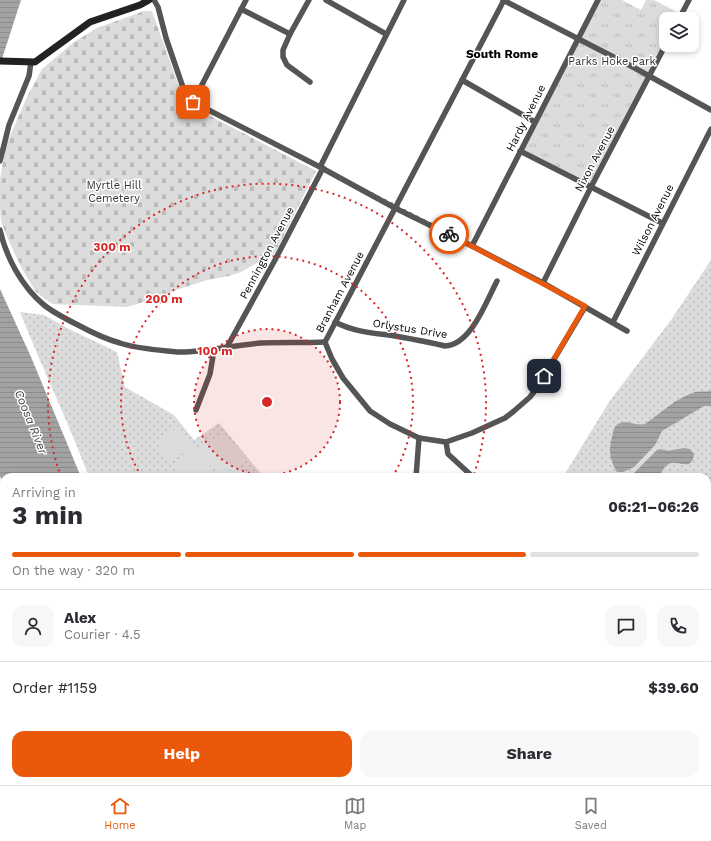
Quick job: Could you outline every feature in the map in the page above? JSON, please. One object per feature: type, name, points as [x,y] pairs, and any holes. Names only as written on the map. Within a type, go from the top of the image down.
[{"type":"main road","points":[[0,61],[35,62],[90,22],[140,5],[149,0]]},
{"type":"street","points":[[154,0],[158,7],[166,38],[187,99],[322,168],[395,208],[543,283],[627,331]]},
{"type":"street","points":[[193,102],[246,0]]},
{"type":"street","points":[[309,0],[289,36],[283,57],[287,64],[310,82]]},
{"type":"street","points":[[326,0],[386,34]]},
{"type":"street","name":"Pennington Avenue","points":[[227,347],[275,260],[322,168],[386,34],[404,0]]},
{"type":"street","points":[[504,0],[650,76],[711,110]]},
{"type":"street","name":"Branham Avenue","points":[[0,230],[8,254],[22,280],[42,303],[61,316],[107,339],[131,346],[178,352],[214,350],[261,343],[325,342],[504,0]]},
{"type":"street","name":"Hardy Avenue","points":[[472,246],[598,0]]},
{"type":"street","points":[[683,12],[689,0]]},
{"type":"street","points":[[241,8],[289,36]]},
{"type":"street","name":"Nixon Avenue","points":[[543,283],[591,187],[662,52]]},
{"type":"street","points":[[0,161],[9,125],[30,76],[31,62]]},
{"type":"street","points":[[462,80],[535,122]]},
{"type":"street","name":"Wilson Avenue","points":[[613,322],[711,129]]},
{"type":"street","points":[[520,151],[662,223]]},
{"type":"street","name":"Orlystus Drive","points":[[335,322],[347,328],[363,332],[452,346],[465,337],[472,329],[497,281]]},
{"type":"street","points":[[325,342],[332,359],[343,378],[370,411],[390,424],[419,438],[446,442],[472,433],[505,418],[530,397],[537,388],[585,306]]},
{"type":"street","points":[[196,410],[210,374],[214,350]]},
{"type":"street","points":[[416,473],[419,438]]},
{"type":"street","points":[[446,442],[448,454],[469,473]]},
{"type":"green space","name":"Parks Hoke Park","points":[[598,0],[622,0],[641,10],[646,0],[654,0],[677,12],[659,12],[659,52],[662,52],[591,187],[520,151]]},
{"type":"green space","name":"Myrtle Hill Cemetery","points":[[144,11],[152,11],[185,103],[316,171],[275,253],[241,272],[207,280],[127,307],[52,304],[36,292],[22,269],[1,221],[0,179],[6,145],[27,97],[42,69],[74,42],[97,28]]},
{"type":"green space","points":[[711,260],[711,473],[565,473],[609,402],[671,320]]},
{"type":"green space","points":[[20,312],[44,315],[117,352],[125,387],[174,415],[194,440],[219,423],[261,473],[87,473]]},
{"type":"green space","points":[[178,426],[193,445],[171,462],[157,444]]},
{"type":"green space","points":[[222,432],[244,459],[226,473],[220,473],[200,449]]},
{"type":"green space","points":[[196,448],[215,473],[180,473],[174,466]]},
{"type":"water","points":[[0,0],[21,0],[0,65]]},
{"type":"water","name":"Coosa River","points":[[0,289],[31,357],[79,473],[0,473]]},
{"type":"water","points":[[711,391],[711,406],[704,406],[662,431],[655,445],[634,467],[623,472],[617,472],[612,462],[610,452],[613,431],[617,425],[623,422],[645,424],[675,402],[688,395],[695,392]]},
{"type":"water","points":[[684,448],[690,449],[694,454],[693,460],[687,464],[669,464],[661,473],[634,473],[657,450],[661,449],[667,451]]},
{"type":"way so far","points":[[193,102],[320,167],[395,208],[449,234]]},
{"type":"district","name":"South Rome","points":[[502,54]]},
{"type":"route","points":[[449,234],[585,306],[544,376]]}]
